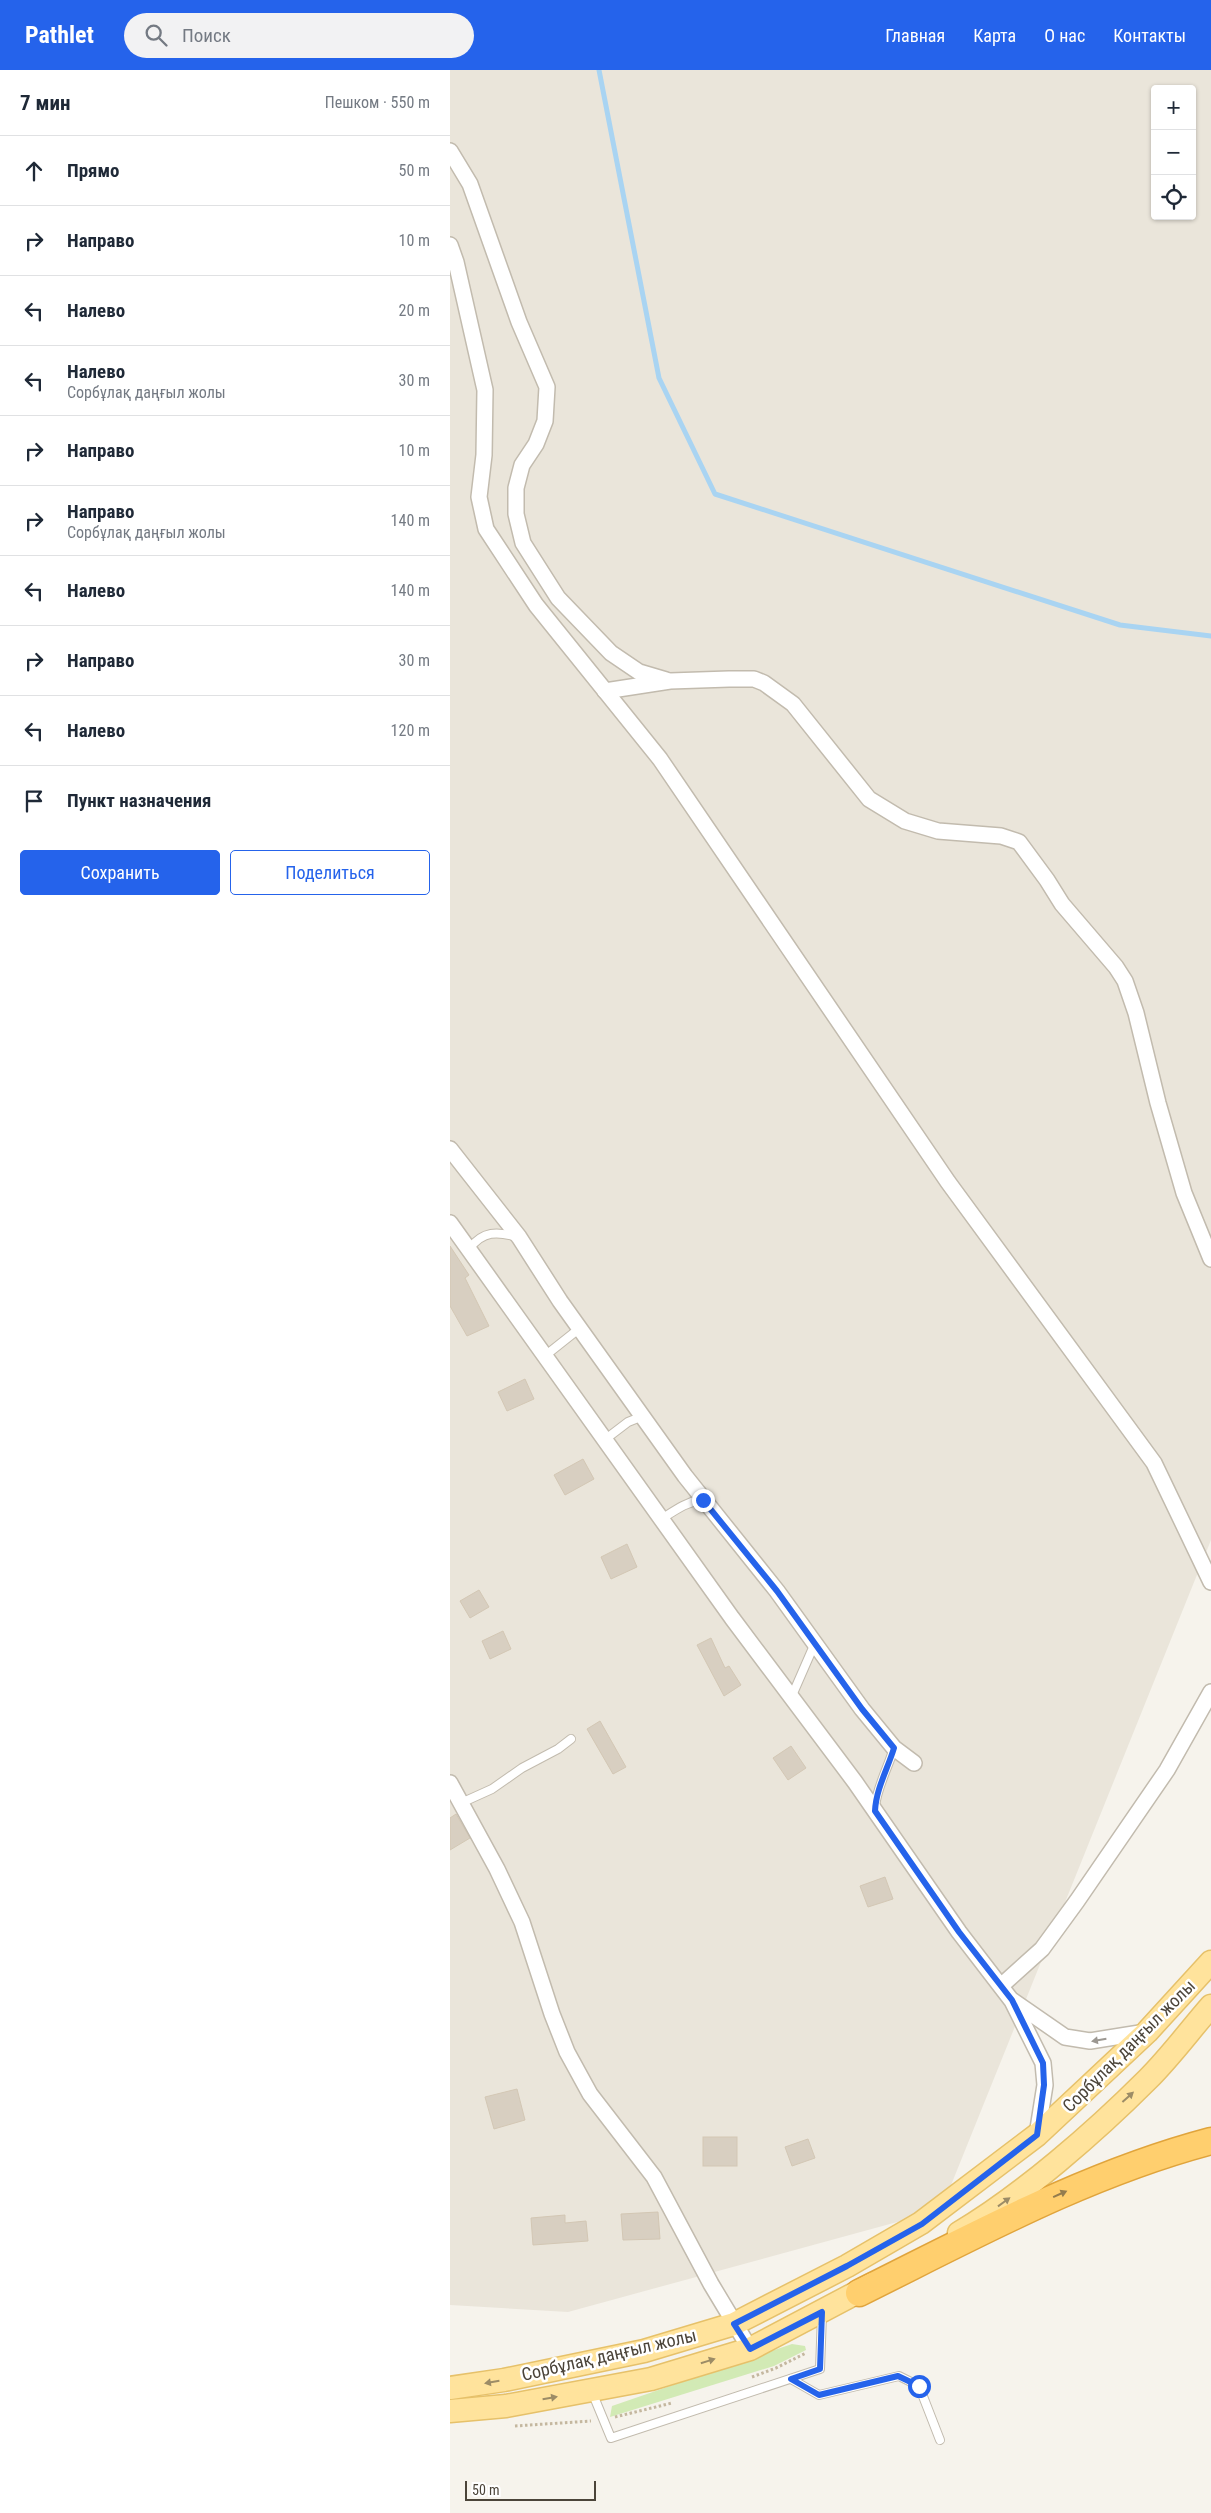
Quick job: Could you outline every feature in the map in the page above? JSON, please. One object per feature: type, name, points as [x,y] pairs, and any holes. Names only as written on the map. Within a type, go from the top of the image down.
[{"type":"highway","points":[[859,2293],[1085,2183],[1173,2151],[1211,2141]]},
{"type":"main road","name":"Сорбұлақ даңғыл жолы","points":[[450,2388],[504,2380],[644,2351],[734,2324],[847,2266],[922,2224],[1037,2135],[1147,2032],[1211,1962]]},
{"type":"main road","name":"Сорбұлақ даңғыл жолы","points":[[450,2411],[506,2406],[651,2379],[750,2349],[859,2293],[967,2228],[1039,2177],[1149,2078],[1211,2006]]},
{"type":"street","points":[[450,151],[470,184],[519,322],[547,387],[546,421],[536,444],[522,465],[516,488],[516,514],[523,543],[558,598],[611,653],[639,672],[670,682]]},
{"type":"street","points":[[450,245],[456,262],[485,390],[484,454],[479,497],[486,529],[536,605],[660,759],[948,1182],[1154,1463],[1211,1582]]},
{"type":"street","points":[[605,690],[670,682],[754,679],[764,683],[793,704],[869,799],[905,821],[938,831],[1001,836],[1019,842],[1048,880],[1062,904],[1116,967],[1125,981],[1136,1013],[1158,1103],[1184,1193],[1211,1258]]},
{"type":"street","points":[[450,1150],[519,1237],[580,1328],[703,1500],[777,1591],[862,1709],[894,1748],[914,1763]]},
{"type":"street","points":[[450,1223],[546,1355],[668,1529],[875,1811],[959,1932],[1012,2000],[1043,2063],[1044,2085],[1037,2135]]},
{"type":"street","points":[[1002,1985],[1042,1949],[1078,1902],[1167,1770],[1211,1692]]},
{"type":"street","points":[[450,1783],[497,1869],[522,1922],[552,2014],[568,2052],[590,2094],[654,2177],[734,2324],[750,2349]]},
{"type":"street","points":[[1012,2000],[1065,2037],[1090,2041],[1147,2032]]},
{"type":"lane","points":[[477,1261],[470,1248],[485,1234],[506,1234],[519,1237]]},
{"type":"lane","points":[[546,1355],[580,1328]]},
{"type":"lane","points":[[609,1444],[607,1438],[616,1430],[643,1416]]},
{"type":"lane","points":[[668,1529],[664,1518],[690,1502],[703,1500]]},
{"type":"lane","points":[[792,1698],[815,1643]]},
{"type":"lane","points":[[461,1803],[492,1789],[522,1768],[558,1749],[571,1738]]},
{"type":"lane","points":[[875,1811],[876,1797],[894,1748]]},
{"type":"lane","points":[[592,2390],[611,2438],[791,2379],[820,2369],[822,2312]]},
{"type":"lane","points":[[791,2379],[819,2395],[898,2376],[919,2386],[940,2440]]},
{"type":"path","points":[[748,2378],[776,2368],[806,2353]]},
{"type":"path","points":[[610,2418],[673,2403]]},
{"type":"path","points":[[508,2427],[592,2420]]},
{"type":"shaded area","points":[[450,70],[1211,70],[1211,1540],[941,2210],[568,2312],[450,2305]]},
{"type":"green space","points":[[792,2344],[805,2346],[806,2350],[774,2366],[610,2417],[612,2406]]},
{"type":"building","points":[[450,1246],[469,1275],[465,1278],[489,1326],[467,1336],[450,1306]]},
{"type":"building","points":[[525,1379],[534,1399],[507,1411],[498,1392]]},
{"type":"building","points":[[583,1459],[594,1479],[565,1495],[554,1475]]},
{"type":"building","points":[[627,1544],[637,1567],[611,1579],[601,1557]]},
{"type":"building","points":[[479,1590],[489,1607],[470,1618],[460,1601]]},
{"type":"building","points":[[503,1631],[511,1649],[490,1659],[482,1641]]},
{"type":"building","points":[[711,1638],[725,1668],[729,1666],[741,1685],[724,1696],[697,1645]]},
{"type":"building","points":[[600,1721],[626,1767],[613,1774],[587,1729]]},
{"type":"building","points":[[791,1746],[806,1768],[788,1780],[773,1758]]},
{"type":"building","points":[[456,1814],[470,1838],[450,1850],[450,1818]]},
{"type":"building","points":[[885,1877],[893,1899],[868,1907],[860,1886]]},
{"type":"building","points":[[517,2089],[525,2120],[494,2129],[485,2097]]},
{"type":"building","points":[[703,2137],[737,2137],[737,2166],[703,2166]]},
{"type":"building","points":[[808,2139],[815,2158],[792,2166],[785,2147]]},
{"type":"building","points":[[658,2212],[660,2239],[623,2240],[621,2214]]},
{"type":"building","points":[[565,2215],[565,2223],[586,2221],[588,2241],[533,2245],[531,2218]]},
{"type":"waterway","points":[[599,70],[659,378],[715,494],[1120,625],[1211,636]]},
{"type":"route","points":[[703,1500],[777,1591],[862,1709],[894,1748],[876,1797],[875,1811],[959,1932],[1012,2000],[1043,2063],[1044,2085],[1037,2135],[922,2224],[847,2266],[734,2324],[750,2349],[822,2312],[820,2369],[791,2379],[819,2395],[898,2376],[919,2386]]}]
